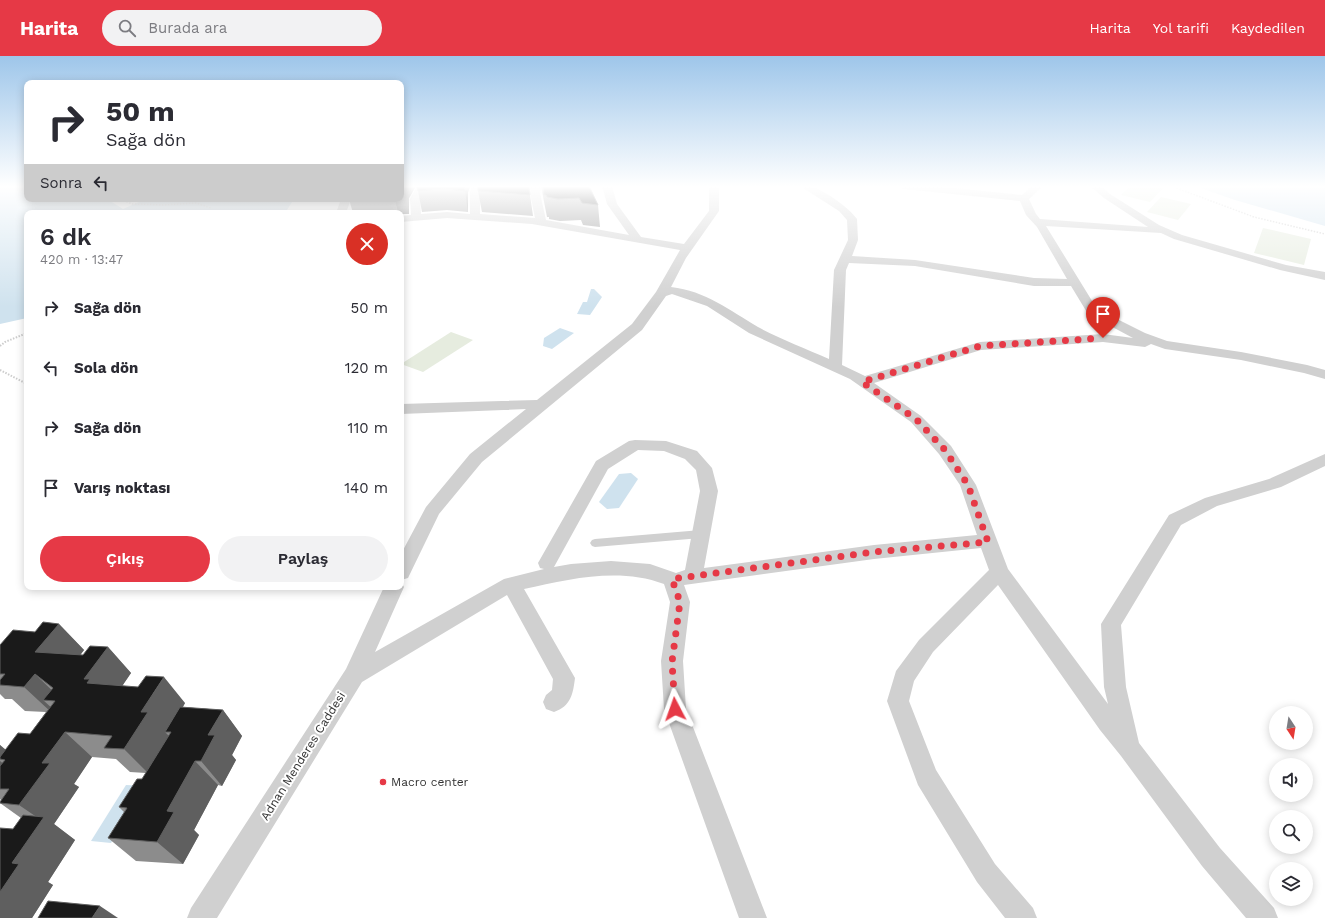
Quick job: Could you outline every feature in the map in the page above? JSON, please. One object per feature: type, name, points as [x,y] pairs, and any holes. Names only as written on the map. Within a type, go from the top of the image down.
[{"type":"street","points":[[564,226],[687,248]]},
{"type":"street","points":[[628,226],[638,240]]},
{"type":"street","points":[[404,567],[432,511],[476,458],[637,327],[662,293],[680,258],[703,226]]},
{"type":"street","points":[[835,367],[840,270],[844,259],[850,250],[853,240],[852,226]]},
{"type":"street","points":[[1040,226],[1092,311],[1140,336],[1165,345]]},
{"type":"street","points":[[1091,226],[1165,232]]},
{"type":"street","points":[[1152,226],[1208,247],[1284,268],[1325,276]]},
{"type":"street","points":[[844,259],[915,263],[1034,282],[1075,283]]},
{"type":"street","points":[[662,293],[672,290],[691,295],[711,303],[754,330],[855,376],[916,419],[945,450],[968,485],[999,572],[1108,723],[1129,748],[1211,857],[1264,918]]},
{"type":"street","points":[[862,382],[980,346],[1103,338],[1241,356],[1307,369],[1325,375]]},
{"type":"street","points":[[404,409],[541,404]]},
{"type":"street","points":[[547,562],[602,465],[623,450],[635,445],[666,446],[691,455],[704,468],[709,491],[701,534],[682,578],[672,662],[675,709],[753,918]]},
{"type":"street","points":[[1129,748],[1116,687],[1111,624],[1175,520],[1211,502],[1275,483],[1325,459]]},
{"type":"street","points":[[354,675],[511,584],[571,571],[611,568],[650,571],[682,578],[874,552],[988,542]]},
{"type":"street","points":[[999,572],[926,646],[904,678],[898,701],[927,777],[986,873],[1023,918]]},
{"type":"street","points":[[511,584],[564,678],[562,694],[554,702]]},
{"type":"street","name":"Adnan Menderes Caddesi","points":[[201,918],[354,675],[393,590]]},
{"type":"lane","points":[[594,543],[701,534]]},
{"type":"path","points":[[1293,226],[1325,234]]},
{"type":"path","points":[[0,346],[5,342],[24,334]]},
{"type":"path","points":[[0,370],[24,382]]},
{"type":"shaded area","points":[[1263,228],[1311,239],[1304,265],[1254,253]]},
{"type":"shaded area","points":[[451,332],[473,340],[423,372],[404,365],[404,362]]},
{"type":"water","points":[[0,226],[24,226],[24,319],[0,324]]},
{"type":"water","points":[[591,289],[594,289],[602,297],[590,315],[577,314],[583,302],[587,302]]},
{"type":"water","points":[[560,328],[574,333],[552,349],[543,346],[544,338]]},
{"type":"water","points":[[631,473],[638,479],[619,508],[607,509],[599,502],[619,474]]},
{"type":"water","points":[[126,785],[145,786],[111,843],[91,841]]},
{"type":"building","points":[[43,622],[59,624],[35,652],[83,655],[90,646],[108,647],[84,679],[90,679],[87,683],[138,687],[146,676],[164,677],[141,712],[148,712],[124,749],[104,748],[112,736],[65,732],[42,763],[50,763],[19,805],[0,803],[9,789],[0,789],[0,766],[5,760],[0,759],[0,757],[18,733],[30,734],[55,701],[43,700],[53,688],[35,674],[24,687],[0,685],[0,680],[5,674],[0,674],[0,645],[13,630],[35,632]]},
{"type":"building","points":[[180,707],[223,710],[208,735],[215,735],[201,761],[195,761],[167,811],[174,812],[157,842],[108,838],[127,808],[119,807],[137,779],[142,779],[171,732],[165,732]]},
{"type":"building","points":[[23,815],[44,817],[12,863],[19,864],[0,892],[0,828],[13,829]]},
{"type":"building","points":[[48,901],[100,906],[92,918],[38,918]]},
{"type":"place","name":"Macro center","points":[[383,782]]},
{"type":"route","points":[[675,709],[672,662],[680,602],[672,579],[874,552],[988,542],[968,485],[945,450],[916,419],[862,382],[980,346],[1103,338]]}]
